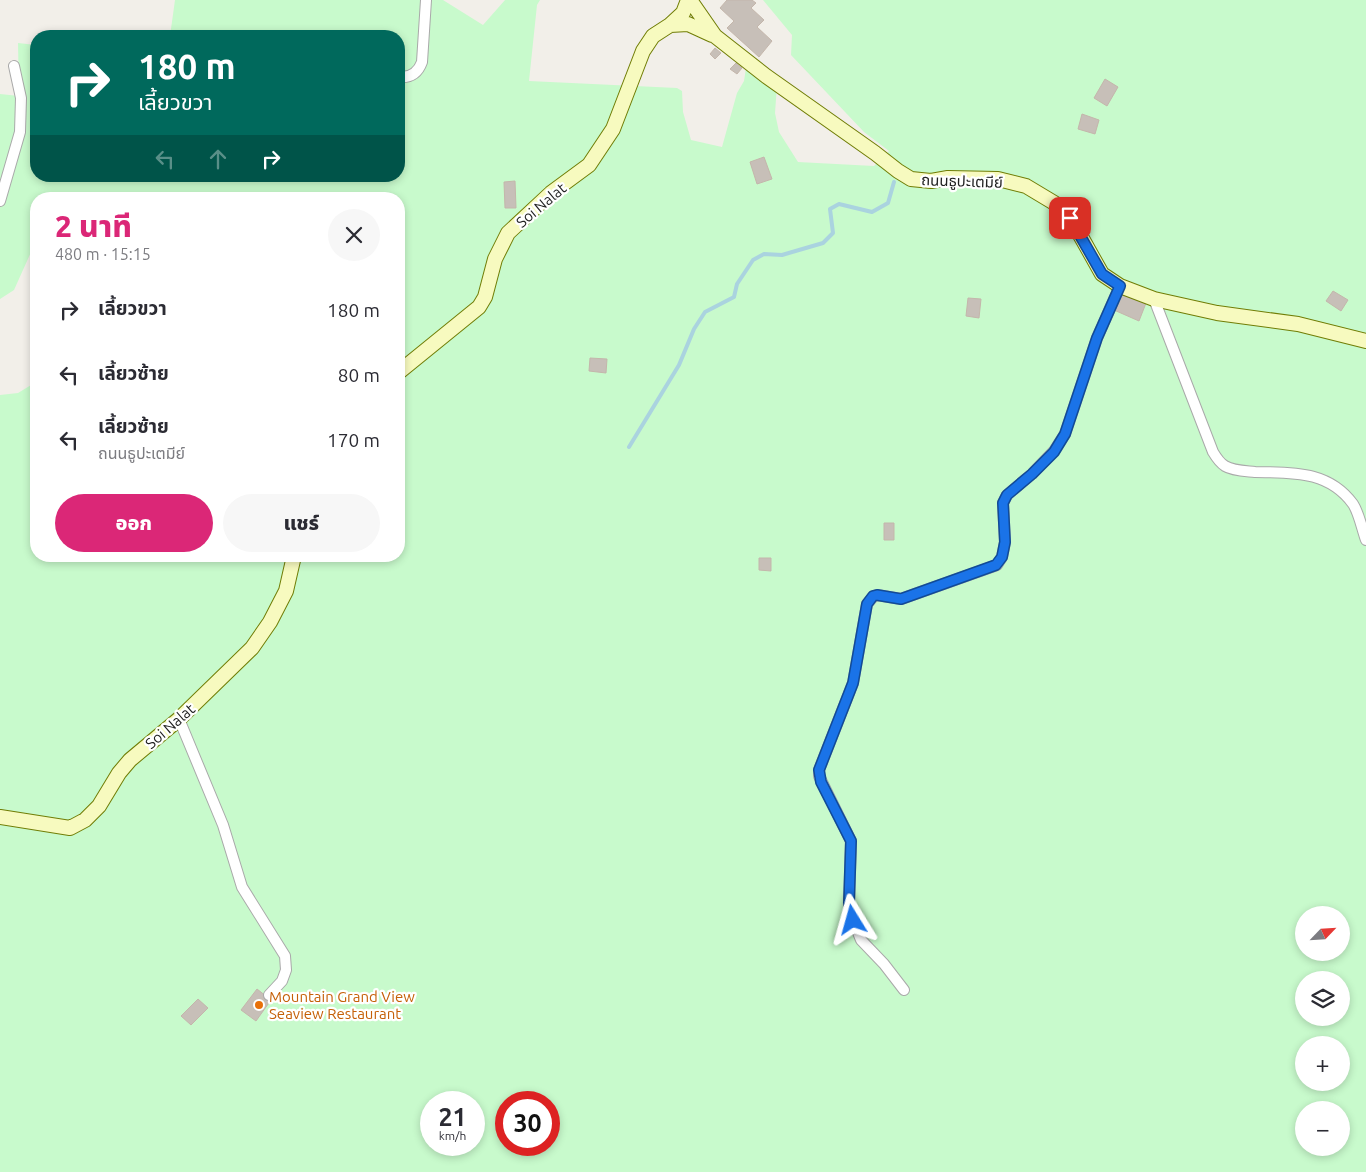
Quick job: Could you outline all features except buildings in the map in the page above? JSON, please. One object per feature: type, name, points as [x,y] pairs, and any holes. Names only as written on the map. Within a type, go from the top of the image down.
[{"type":"street","points":[[405,76],[412,75],[420,70],[426,0]]},
{"type":"street","name":"ถนนธูปะเตมีย์","points":[[670,25],[683,13],[689,0],[715,36],[774,81],[911,179],[931,181],[948,178],[998,179],[1026,186],[1056,204],[1070,218],[1102,274],[1120,286],[1154,298],[1217,313],[1298,324],[1366,341]]},
{"type":"street","points":[[670,25],[688,24],[715,36]]},
{"type":"street","name":"Soi Nalat","points":[[405,367],[479,307],[485,296],[495,259],[508,233],[552,193],[589,166],[613,129],[643,51],[653,36],[670,25]]},
{"type":"street","points":[[0,201],[20,132],[21,98],[14,66]]},
{"type":"street","points":[[904,990],[884,964],[861,940],[853,920],[849,903],[851,841],[819,776],[819,770],[853,683],[867,604],[873,596],[901,599],[996,565],[1002,557],[1005,542],[1003,503],[1007,495],[1054,452],[1065,434],[1097,338],[1120,286]]},
{"type":"street","points":[[1154,298],[1213,452],[1219,461],[1226,467],[1243,471],[1301,474],[1324,480],[1338,488],[1354,505],[1366,540]]},
{"type":"street","name":"Soi Nalat","points":[[0,817],[70,828],[85,820],[99,806],[119,773],[130,760],[179,719],[252,648],[270,622],[286,591],[293,562]]},
{"type":"street","points":[[179,719],[222,825],[242,887],[285,956],[286,970],[282,981],[269,995]]},
{"type":"green space","points":[[175,0],[443,0],[483,25],[505,0],[540,0],[537,5],[529,81],[677,88],[682,91],[683,112],[691,140],[722,147],[737,93],[744,81],[746,68],[777,85],[775,113],[779,132],[798,162],[874,166],[889,151],[864,132],[791,55],[792,35],[763,0],[1366,0],[1366,1172],[0,1172],[0,395],[18,393],[30,386],[30,562],[405,562],[405,192],[30,192],[30,254],[14,290],[0,299],[0,94],[19,96],[18,43],[30,44],[30,182],[405,182],[405,30],[171,30]]},
{"type":"waterway","points":[[629,447],[679,365],[694,329],[705,312],[734,297],[737,284],[753,260],[764,254],[782,255],[823,243],[833,233],[830,209],[839,204],[872,212],[888,203],[894,182]]},
{"type":"place","name":"Mountain Grand View Seaview Restaurant","points":[[259,1005]]},
{"type":"route","points":[[853,920],[849,903],[851,841],[821,782],[819,770],[853,683],[867,604],[873,596],[901,599],[965,578],[996,565],[1002,557],[1005,542],[1003,503],[1007,495],[1054,452],[1065,434],[1097,338],[1120,286],[1102,274],[1070,218]]}]
